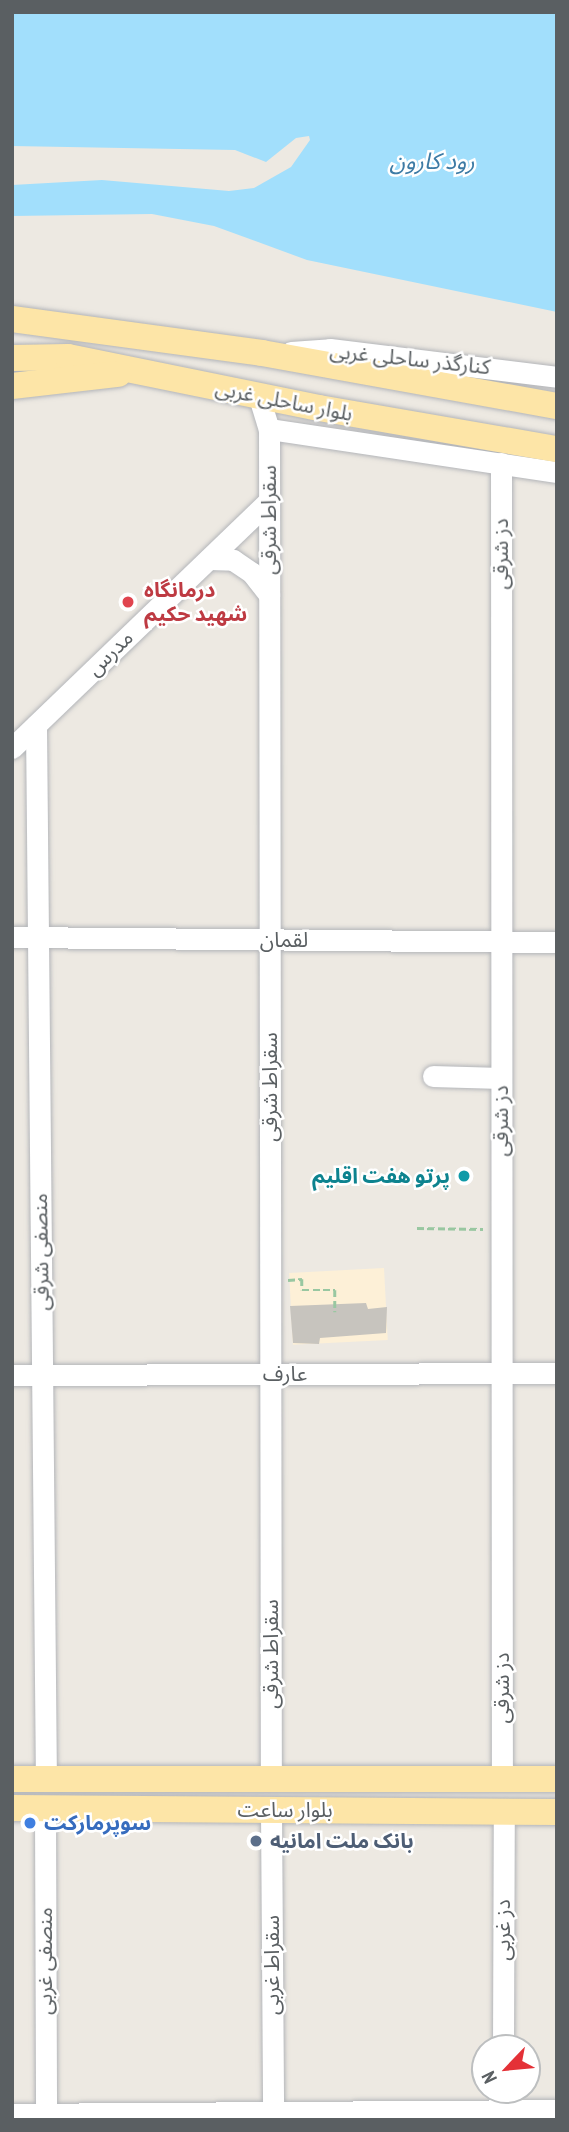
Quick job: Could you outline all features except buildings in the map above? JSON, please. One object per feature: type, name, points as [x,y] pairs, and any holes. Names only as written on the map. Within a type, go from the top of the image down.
[{"type":"main road","name":"بلوار ساحلی غربی","points":[[12,319],[262,353],[557,405]]},
{"type":"main road","name":"بلوار ساحلی غربی","points":[[15,357],[68,357],[259,397],[557,449]]},
{"type":"main road","points":[[12,386],[136,371]]},
{"type":"main road","name":"بلوار ساعت","points":[[12,1779],[557,1780]]},
{"type":"main road","name":"بلوار ساعت","points":[[12,1808],[557,1812]]},
{"type":"street","name":"کنارگذر ساحلی غربی","points":[[262,353],[330,349],[557,377]]},
{"type":"street","name":"سقراط شرقی","points":[[259,397],[269,429],[270,940],[277,1291],[271,1374],[271,1779]]},
{"type":"street","points":[[269,429],[557,472]]},
{"type":"street","name":"دز شرقی","points":[[501,463],[502,1779]]},
{"type":"street","name":"مدرس","points":[[12,748],[269,500]]},
{"type":"street","points":[[209,559],[233,560],[252,573],[269,596]]},
{"type":"street","name":"منصفی شرقی","points":[[36,725],[46,1779]]},
{"type":"street","name":"لقمان","points":[[12,937],[557,942]]},
{"type":"street","points":[[433,1076],[500,1078]]},
{"type":"street","name":"عارف","points":[[12,1375],[557,1373]]},
{"type":"street","name":"منصفی غربی","points":[[45,1809],[56,2116]]},
{"type":"street","name":"سقراط غربی","points":[[271,1810],[272,2116]]},
{"type":"street","name":"دز غربی","points":[[503,2034],[504,1811]]},
{"type":"street","points":[[12,2115],[272,2116],[503,2107],[557,2110]]},
{"type":"path","points":[[417,1228],[501,1229]]},
{"type":"path","points":[[277,1291],[302,1279],[302,1290],[335,1290],[335,1312]]},
{"type":"shaded area","points":[[384,1268],[388,1340],[293,1345],[289,1273]]},
{"type":"water","name":"رود کارون","points":[[12,12],[557,12],[557,312],[307,260],[214,226],[152,214],[12,216],[12,185],[102,180],[229,191],[254,188],[291,167],[310,140],[309,136],[296,138],[266,162],[235,150],[12,146]]},
{"type":"place","name":"درمانگاه شهید حکیم","points":[[128,602]]},
{"type":"place","name":"پرتو هفت اقلیم","points":[[464,1176]]},
{"type":"place","name":"سوپرمارکت","points":[[30,1823]]},
{"type":"place","name":"بانک ملت امانیه","points":[[256,1841]]}]
